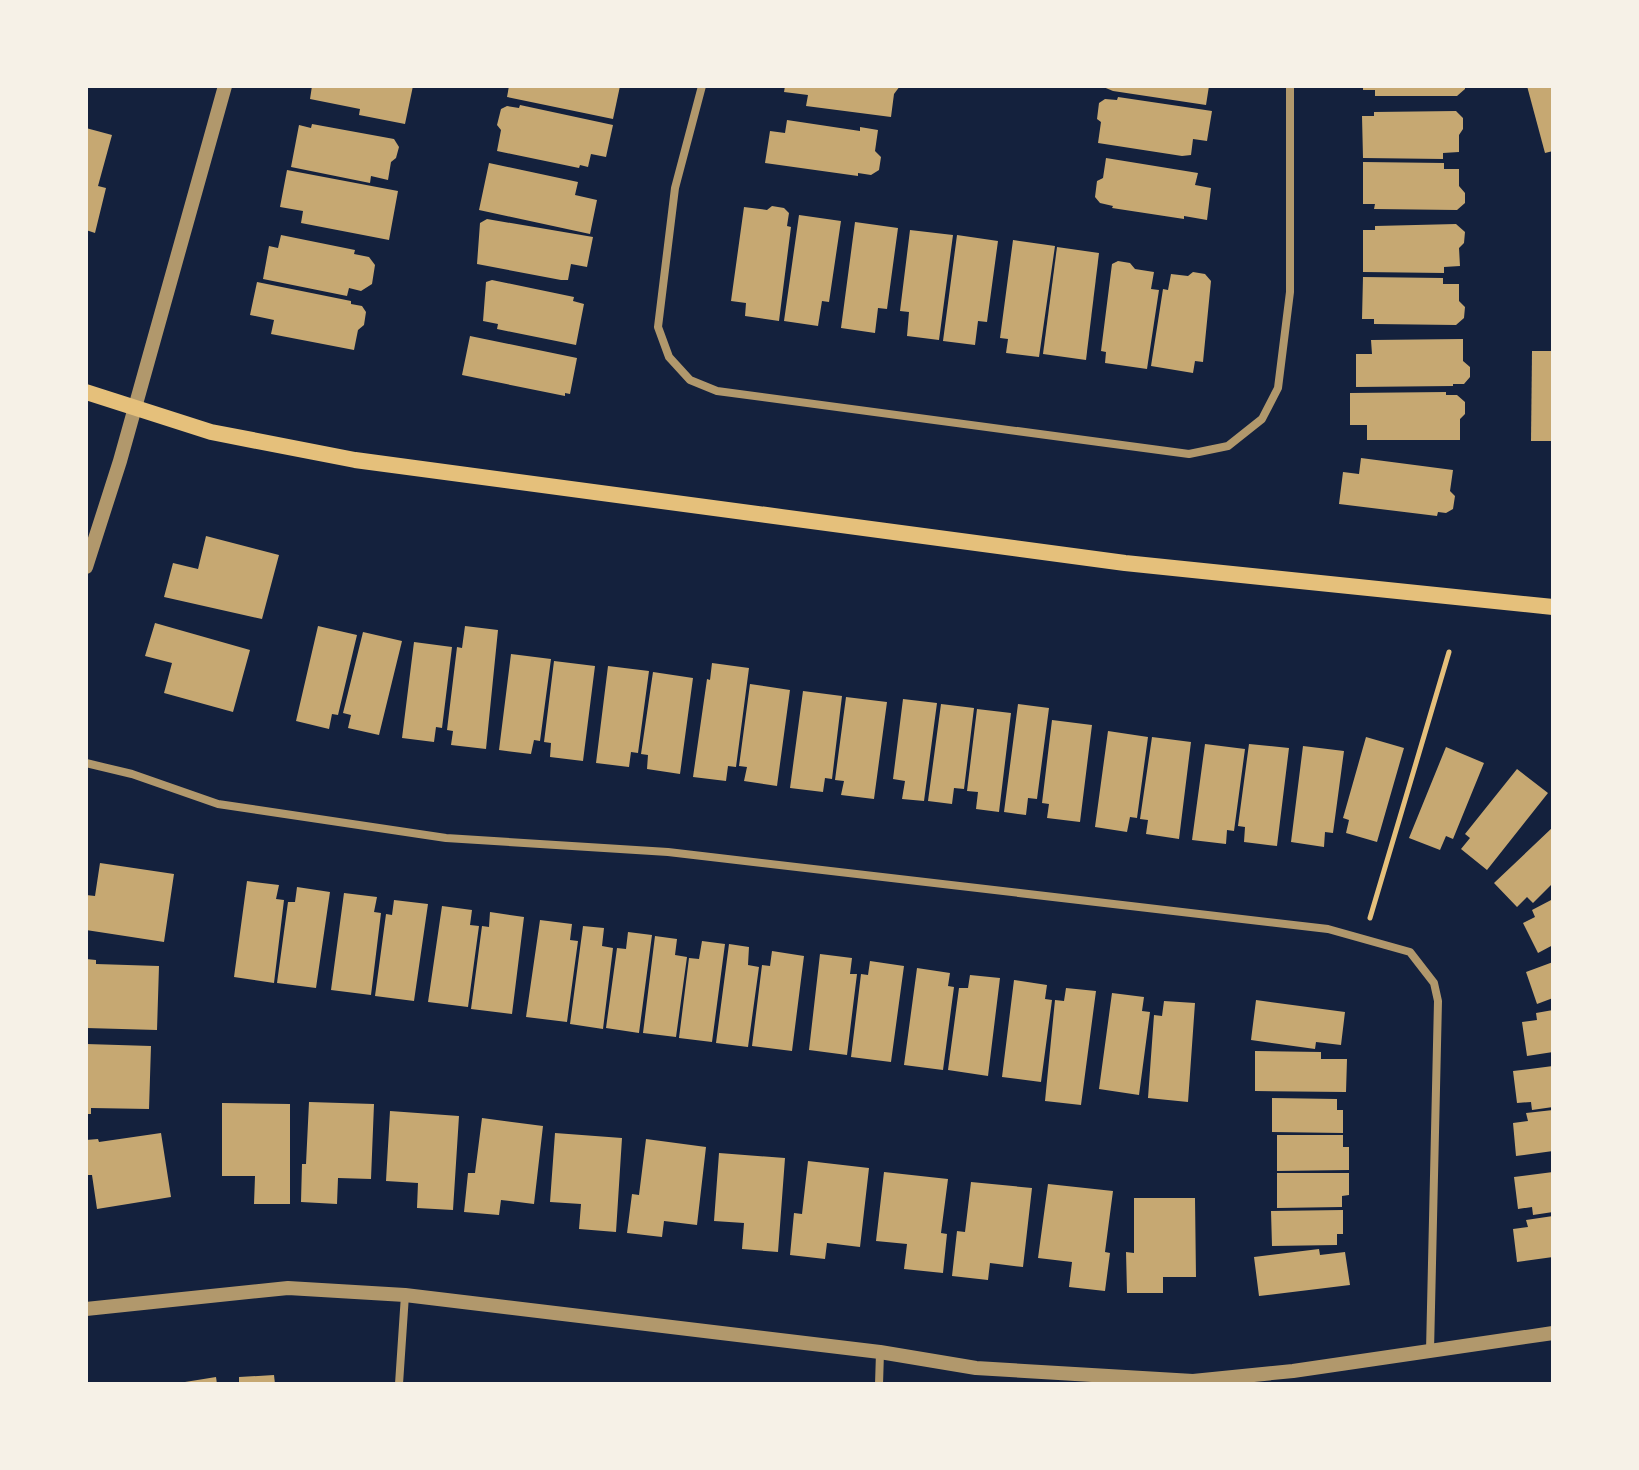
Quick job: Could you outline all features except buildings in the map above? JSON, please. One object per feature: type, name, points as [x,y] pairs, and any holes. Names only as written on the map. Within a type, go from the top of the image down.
[{"type":"main road","points":[[86,392],[211,432],[355,460],[1125,563],[1553,607]]},
{"type":"street","points":[[86,567],[135,407],[225,86]]},
{"type":"street","points":[[702,86],[675,188],[658,327],[669,357],[690,380],[717,391],[1189,454],[1228,446],[1262,419],[1278,388],[1290,292],[1290,86]]},
{"type":"street","points":[[86,763],[132,774],[218,804],[446,838],[668,852],[1328,929],[1410,952],[1434,983],[1438,1001],[1430,1351]]},
{"type":"street","points":[[86,1309],[288,1288],[405,1295],[880,1352],[976,1368],[1193,1381],[1293,1371],[1553,1333]]},
{"type":"street","points":[[399,1384],[405,1295]]},
{"type":"street","points":[[879,1384],[880,1352]]},
{"type":"path","points":[[1364,938],[1449,652]]}]
